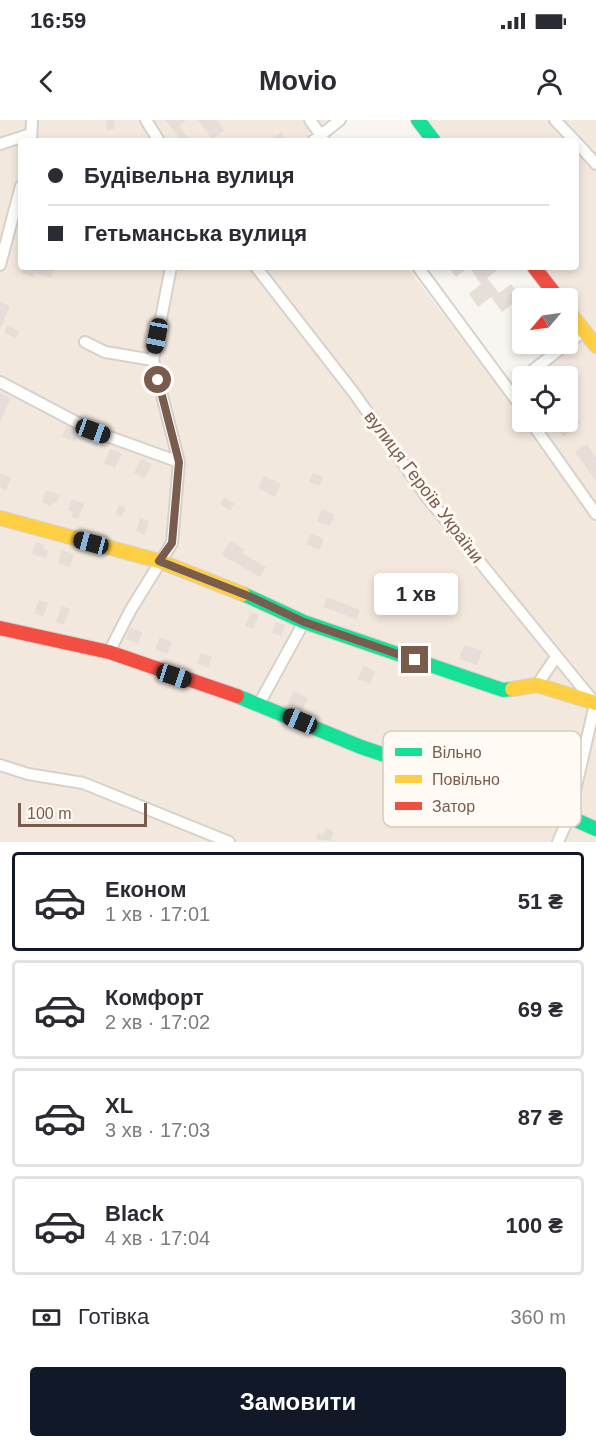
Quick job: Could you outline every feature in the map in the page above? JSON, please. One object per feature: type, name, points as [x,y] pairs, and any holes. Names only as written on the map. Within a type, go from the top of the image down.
[{"type":"street","points":[[31,138],[32,120]]},
{"type":"street","points":[[146,120],[157,138]]},
{"type":"street","points":[[310,120],[319,138]]},
{"type":"street","points":[[321,138],[340,120]]},
{"type":"street","points":[[418,120],[432,138]]},
{"type":"street","points":[[555,120],[572,138]]},
{"type":"street","points":[[0,144],[18,141]]},
{"type":"street","points":[[579,145],[596,164]]},
{"type":"street","points":[[0,266],[18,197]]},
{"type":"street","points":[[109,652],[159,561],[172,543],[179,462],[153,360],[170,270]]},
{"type":"street","name":"вулиця Героїв України","points":[[258,270],[354,393],[426,496],[596,704]]},
{"type":"street","points":[[420,270],[512,393]]},
{"type":"street","points":[[536,270],[550,288]]},
{"type":"street","points":[[578,323],[596,346]]},
{"type":"street","points":[[539,366],[584,331]]},
{"type":"street","points":[[85,342],[105,352],[153,360]]},
{"type":"street","points":[[0,382],[93,431],[179,462]]},
{"type":"street","points":[[538,432],[596,514]]},
{"type":"street","points":[[0,518],[159,561],[251,597],[304,622],[503,690],[537,685],[596,704],[581,767]]},
{"type":"street","points":[[259,704],[304,622]]},
{"type":"street","points":[[0,628],[109,652],[153,670],[259,704],[383,754]]},
{"type":"street","points":[[537,685],[556,657]]},
{"type":"street","points":[[0,765],[28,774],[83,783],[229,842]]},
{"type":"street","points":[[581,822],[596,829]]},
{"type":"street","points":[[558,842],[565,827]]},
{"type":"shaded area","points":[[0,120],[327,120],[308,135],[310,138],[18,138],[18,270],[409,270],[506,397],[512,392],[512,432],[578,432],[578,366],[547,366],[563,354],[578,354],[578,343],[583,339],[596,355],[596,842],[0,842]]},
{"type":"shaded area","points":[[428,120],[596,120],[596,334],[578,311],[578,288],[560,288],[545,270],[579,270],[579,138],[443,138]]},
{"type":"building","points":[[106,120],[114,120],[115,129],[106,130]]},
{"type":"building","points":[[165,120],[186,120],[179,126],[189,138],[179,137]]},
{"type":"building","points":[[198,120],[217,120],[224,131],[211,138]]},
{"type":"building","points":[[281,132],[286,138],[273,138]]},
{"type":"building","points":[[22,270],[54,270],[51,278],[35,273],[33,277],[22,273]]},
{"type":"building","points":[[450,270],[465,270],[456,277]]},
{"type":"building","points":[[471,270],[497,270],[487,278],[499,293],[511,284],[514,288],[512,288],[512,304],[502,312],[491,297],[478,307],[469,294],[481,284]]},
{"type":"building","points":[[0,302],[10,306],[0,329]]},
{"type":"building","points":[[7,326],[19,331],[16,338],[4,333]]},
{"type":"building","points":[[0,393],[11,398],[0,422]]},
{"type":"building","points":[[67,426],[99,441],[97,447],[77,437],[75,442],[62,436]]},
{"type":"building","points":[[559,432],[569,432],[563,437]]},
{"type":"building","points":[[587,444],[596,458],[596,481],[575,452]]},
{"type":"building","points":[[110,449],[122,454],[115,468],[104,463]]},
{"type":"building","points":[[141,459],[152,464],[145,478],[134,473]]},
{"type":"building","points":[[0,473],[11,478],[6,490],[0,487]]},
{"type":"building","points":[[313,473],[323,477],[319,486],[309,482]]},
{"type":"building","points":[[264,476],[281,484],[275,497],[258,488]]},
{"type":"building","points":[[46,490],[60,495],[57,503],[53,502],[52,506],[42,502]]},
{"type":"building","points":[[224,497],[235,504],[230,511],[220,504]]},
{"type":"building","points":[[72,499],[84,504],[78,519],[71,517],[73,512],[68,510]]},
{"type":"building","points":[[119,505],[126,508],[121,517],[115,514]]},
{"type":"building","points":[[322,509],[335,515],[330,526],[317,521]]},
{"type":"building","points":[[140,518],[149,521],[145,535],[136,531]]},
{"type":"building","points":[[311,533],[324,539],[319,550],[306,544]]},
{"type":"building","points":[[230,541],[244,549],[242,553],[266,567],[260,577],[222,555]]},
{"type":"building","points":[[36,542],[45,545],[43,549],[48,550],[46,558],[32,554]]},
{"type":"building","points":[[62,550],[74,554],[70,567],[58,563]]},
{"type":"building","points":[[327,597],[360,610],[356,619],[323,607]]},
{"type":"building","points":[[39,600],[48,603],[43,617],[34,613]]},
{"type":"building","points":[[62,606],[70,609],[64,625],[56,622]]},
{"type":"building","points":[[251,612],[259,615],[253,629],[245,626]]},
{"type":"building","points":[[276,622],[285,625],[281,636],[272,633]]},
{"type":"building","points":[[130,628],[142,632],[138,644],[126,639]]},
{"type":"building","points":[[160,637],[172,642],[167,654],[155,649]]},
{"type":"building","points":[[464,645],[482,651],[477,665],[459,659]]},
{"type":"building","points":[[201,653],[212,657],[208,668],[197,663]]},
{"type":"building","points":[[363,666],[375,671],[370,684],[358,679]]},
{"type":"building","points":[[293,691],[308,698],[302,711],[288,704]]},
{"type":"building","points":[[327,828],[334,832],[331,839],[337,842],[315,839],[318,833],[323,835]]},
{"type":"traffic: fast","points":[[418,120],[432,138]]},
{"type":"traffic: fast","points":[[243,594],[304,622],[503,690],[512,689]]},
{"type":"traffic: fast","points":[[237,696],[383,754]]},
{"type":"traffic: fast","points":[[581,822],[596,829]]},
{"type":"traffic: slow","points":[[578,323],[596,346]]},
{"type":"traffic: slow","points":[[0,518],[159,561],[243,594]]},
{"type":"traffic: slow","points":[[512,689],[537,685],[596,703]]},
{"type":"traffic: jam","points":[[536,270],[550,288]]},
{"type":"traffic: jam","points":[[0,628],[109,652],[237,696]]},
{"type":"route","points":[[158,380],[179,462],[172,543],[159,561],[292,614],[304,622],[415,660]]}]
